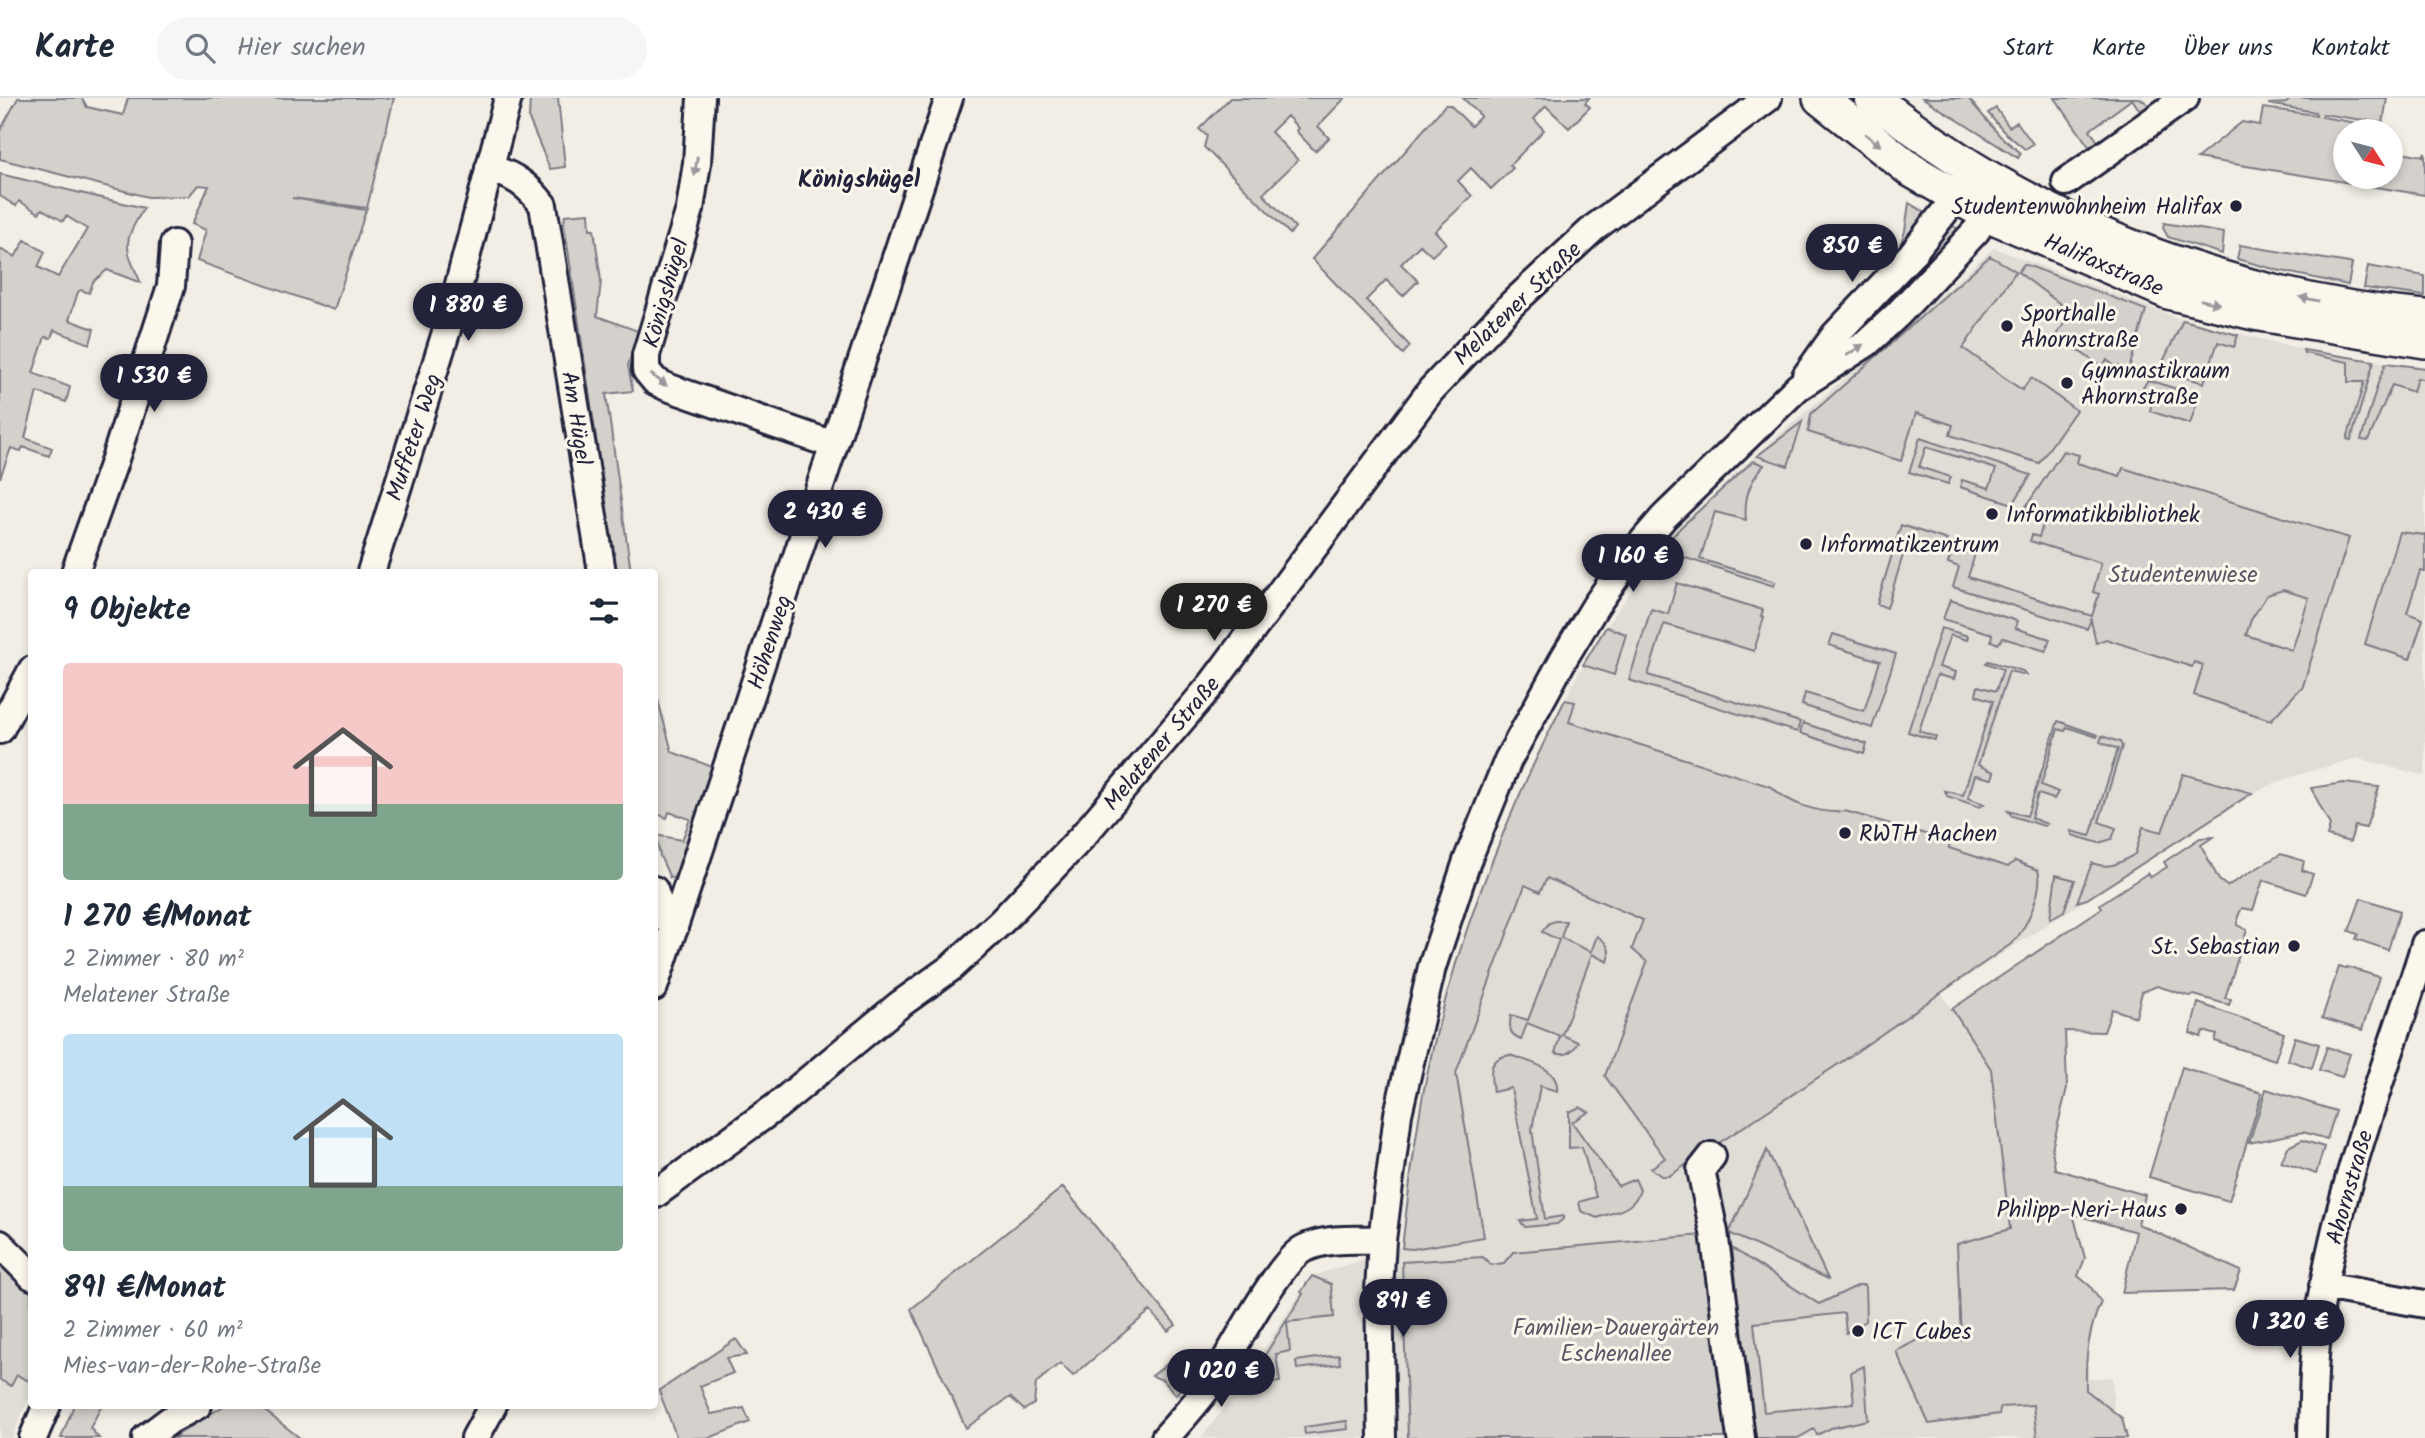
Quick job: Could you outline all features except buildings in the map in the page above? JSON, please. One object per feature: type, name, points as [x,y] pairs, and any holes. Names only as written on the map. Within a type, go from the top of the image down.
[{"type":"main road","name":"Halifaxstraße","points":[[1820,98],[1911,170],[1958,197],[1996,201],[2131,248],[2259,288],[2383,314],[2425,317]]},
{"type":"main road","name":"Halifaxstraße","points":[[1872,98],[1976,170],[1996,201],[2168,292],[2254,313],[2425,341]]},
{"type":"street","name":"Muffeter Weg","points":[[371,569],[448,326],[508,98]]},
{"type":"street","name":"Königshügel","points":[[701,98],[697,163],[690,209],[646,355],[646,370],[655,381],[667,387],[834,445]]},
{"type":"street","name":"Höhenweg","points":[[658,975],[949,98]]},
{"type":"street","name":"Melatener Straße","points":[[658,1192],[777,1106],[899,1005],[952,967],[1002,921],[1081,838],[1212,684],[1431,390],[1513,303],[1594,228],[1768,98]]},
{"type":"street","points":[[2066,182],[2185,98]]},
{"type":"street","name":"Am Hügel","points":[[489,168],[511,175],[530,188],[542,205],[602,569]]},
{"type":"street","points":[[1798,387],[1835,335],[1911,255],[1958,197],[1976,170]]},
{"type":"street","points":[[1382,1438],[1379,1336],[1382,1240],[1398,1114],[1432,967],[1467,861],[1508,760],[1596,605],[1664,517],[1798,387],[1875,335],[1955,255],[1996,201]]},
{"type":"street","points":[[76,569],[171,286],[174,244]]},
{"type":"street","points":[[0,730],[28,678]]},
{"type":"street","points":[[658,902],[662,913],[674,929]]},
{"type":"street","name":"Ahornstraße","points":[[2312,1438],[2313,1364],[2323,1286],[2339,1211],[2425,944]]},
{"type":"street","points":[[1712,1156],[1701,1170],[1714,1232],[1741,1438]]},
{"type":"street","points":[[1166,1438],[1214,1379],[1292,1256],[1311,1245],[1331,1241],[1382,1240]]},
{"type":"street","points":[[0,1244],[28,1272]]},
{"type":"street","points":[[2323,1286],[2425,1304]]},
{"type":"street","points":[[33,1438],[45,1409]]},
{"type":"street","points":[[146,1438],[191,1409]]},
{"type":"street","points":[[475,1438],[491,1409]]},
{"type":"shaded area","name":"RWTH Aachen","points":[[1994,248],[2183,320],[2306,350],[2425,368],[2425,776],[2357,758],[2291,777],[2252,793],[1941,993],[1991,1069],[2022,1326],[2085,1319],[2089,1379],[2112,1377],[2115,1438],[1726,1438],[1702,1235],[1491,1265],[1402,1262],[1408,1438],[1201,1438],[1228,1403],[1312,1276],[1402,1247],[1411,1165],[1424,1088],[1442,1012],[1465,934],[1497,846],[1535,759],[1576,678],[1606,627],[1672,533],[1755,456]]},
{"type":"shaded area","points":[[0,1255],[28,1284],[28,1399],[12,1438],[0,1438]]},
{"type":"green space","points":[[18,98],[82,98],[87,107],[123,115],[128,98],[394,98],[367,208],[292,198],[366,210],[334,310],[197,261],[206,230],[192,224],[209,186],[198,185],[189,196],[148,197],[0,159],[0,131]]},
{"type":"green space","points":[[530,98],[558,98],[565,167],[550,169],[529,119]]},
{"type":"green space","points":[[1230,98],[1345,98],[1318,126],[1329,138],[1315,151],[1296,131],[1298,128],[1287,116],[1271,132],[1298,160],[1263,194],[1295,227],[1290,234],[1204,147],[1207,136],[1199,129]]},
{"type":"green space","points":[[1463,98],[1589,98],[1585,103],[1590,107],[1569,128],[1546,106],[1534,119],[1544,130],[1510,165],[1513,168],[1491,189],[1471,168],[1458,181],[1472,196],[1435,231],[1446,243],[1432,256],[1420,245],[1401,264],[1418,281],[1403,296],[1386,280],[1366,300],[1410,346],[1403,354],[1312,259],[1445,105],[1450,105],[1471,126],[1481,116]]},
{"type":"green space","points":[[1923,98],[1968,98],[2000,136],[2021,153],[2018,158]]},
{"type":"green space","points":[[2055,98],[2140,98],[2154,109],[2144,117],[2132,99],[2090,130],[2098,142],[2090,148]]},
{"type":"green space","points":[[2292,98],[2387,98],[2384,119],[2356,119],[2323,114],[2322,117],[2334,119],[2333,180],[2197,158],[2242,122],[2260,125],[2263,108],[2316,115],[2315,112],[2268,104],[2286,103]]},
{"type":"green space","points":[[1996,108],[2009,127],[2017,122],[2033,144],[2025,149],[2003,131],[1988,113]]},
{"type":"green space","points":[[2403,152],[2423,156],[2425,152],[2425,195],[2388,189],[2403,189]]},
{"type":"green space","points":[[0,174],[144,208],[132,230],[128,245],[131,261],[141,283],[107,270],[93,282],[89,293],[81,290],[78,292],[69,320],[94,329],[90,344],[54,330],[51,338],[45,337],[33,373],[70,387],[66,402],[37,392],[25,438],[52,448],[49,456],[23,447],[21,451],[11,448],[0,478],[0,249],[15,257],[25,240],[45,252],[38,267],[58,277],[87,229],[66,216],[63,221],[42,209],[39,213],[19,201],[16,206],[0,196]]},
{"type":"green space","points":[[1909,203],[1924,212],[1923,224],[1907,249],[1900,245]]},
{"type":"green space","points":[[589,213],[590,229],[594,229],[601,281],[597,316],[638,331],[628,366],[633,391],[606,394],[631,569],[616,569],[564,223],[565,215]]},
{"type":"green space","points":[[2164,223],[2224,233],[2222,254],[2168,237],[2163,228]]},
{"type":"green space","points":[[1952,225],[1962,232],[1913,284],[1906,282],[1904,275]]},
{"type":"green space","points":[[2240,245],[2352,264],[2348,285],[2237,259]]},
{"type":"green space","points":[[1990,256],[2016,271],[1963,348],[2022,390],[2031,378],[2076,410],[2039,463],[1950,435],[1953,425],[1916,413],[1901,461],[1808,432],[1811,414]]},
{"type":"green space","points":[[2024,264],[2146,310],[2129,369],[2113,365],[2107,360],[2102,367],[2056,335],[2072,313],[2018,272]]},
{"type":"green space","points":[[2368,266],[2425,276],[2425,296],[2364,288]]},
{"type":"green space","points":[[2183,320],[2238,335],[2234,347],[2218,342],[2204,383],[2159,370]]},
{"type":"green space","points":[[2303,350],[2374,361],[2351,440],[2347,439],[2364,382],[2348,382],[2348,362],[2304,353]]},
{"type":"green space","points":[[2386,363],[2425,368],[2425,380],[2417,378],[2413,392],[2392,385],[2368,441],[2361,440],[2378,383]]},
{"type":"green space","points":[[2148,380],[2199,396],[2190,424],[2150,411],[2152,402],[2144,400],[2139,394]]},
{"type":"green space","points":[[1802,422],[1788,466],[1757,456]]},
{"type":"green space","points":[[1920,438],[2031,475],[2013,504],[1960,487],[1962,480],[1989,488],[1996,469],[1926,447],[1919,467],[1951,477],[1948,484],[1909,472]]},
{"type":"green space","name":"Studentenwiese","points":[[2063,451],[2079,455],[2077,463],[2120,476],[2123,468],[2349,538],[2302,689],[2271,720],[2194,695],[2203,665],[2194,662],[2192,667],[2106,639],[2096,643],[2091,620],[2087,629],[1953,587],[1959,567],[1948,563],[1953,548],[1975,554],[1968,577],[2092,616],[2099,594],[2093,592],[2101,563],[2030,541],[2032,535],[2039,537],[2046,515],[2025,508]],"holes":[[[2283,590],[2309,598],[2292,650],[2246,635],[2251,620],[2267,595]]]},
{"type":"green space","points":[[1753,461],[1764,465],[1749,491],[1746,520],[1715,512],[1700,559],[1775,582],[1774,586],[1660,550],[1681,527]]},
{"type":"green space","points":[[1901,525],[1947,540],[1943,552],[1907,542],[1887,608],[1877,604]]},
{"type":"green space","points":[[2399,532],[2425,535],[2425,572],[2420,571],[2407,613],[2423,619],[2410,659],[2365,644]]},
{"type":"green space","points":[[1677,583],[1763,610],[1761,616],[1764,617],[1754,651],[1664,624],[1648,675],[1800,722],[1797,732],[1629,680],[1651,609],[1668,614]]},
{"type":"green space","points":[[1950,600],[2017,621],[2015,628],[2050,639],[2046,651],[2003,638],[1998,644],[1991,641],[1992,634],[1943,619]]},
{"type":"green space","points":[[1606,627],[1626,634],[1614,675],[1583,665]]},
{"type":"green space","points":[[1941,628],[1968,636],[1967,640],[1950,635],[1939,667],[1956,672],[1954,679],[1937,675],[1919,731],[1936,737],[1935,740],[1908,732]]},
{"type":"green space","points":[[1833,634],[1896,654],[1872,728],[1802,705],[1805,693],[1864,711],[1880,661],[1829,645]]},
{"type":"green space","points":[[1988,661],[2023,671],[2026,675],[2009,671],[1978,765],[1994,772],[1992,779],[1975,775],[1968,798],[1984,804],[1980,807],[1947,796],[1945,791],[1963,795],[1993,701],[1976,695],[1978,686],[1996,691],[2003,669],[1986,663]]},
{"type":"green space","points":[[658,700],[672,752],[713,767],[673,878],[670,878],[660,856],[658,835],[682,840],[690,819],[669,812],[667,818],[658,814]]},
{"type":"green space","points":[[1565,700],[1575,702],[1569,722],[1772,787],[1806,807],[1845,811],[1950,841],[1949,848],[2008,867],[2015,861],[2038,870],[2036,898],[2022,930],[2011,944],[1846,1059],[1669,1176],[1661,1176],[1651,1168],[1665,1158],[1605,1076],[1647,962],[1632,949],[1643,920],[1547,878],[1540,892],[1525,885],[1456,1073],[1484,1237],[1413,1249],[1402,1248],[1420,1109],[1449,988],[1500,841]]},
{"type":"green space","points":[[2058,721],[2098,735],[2097,737],[2067,727],[2065,731],[2058,729],[2041,785],[2058,792],[2054,799],[2038,794],[2031,818],[2047,824],[2044,826],[2012,816],[2008,811],[2027,816]]},
{"type":"green space","points":[[1803,723],[1867,744],[1864,754],[1800,733]]},
{"type":"green space","points":[[2102,736],[2120,742],[2122,746],[2099,822],[2116,828],[2112,839],[2099,843],[2072,835],[2071,831],[2090,836],[2118,749],[2100,742]]},
{"type":"green space","points":[[2183,774],[2252,793],[2087,899],[2077,902],[2092,863],[2109,866],[2135,854],[2143,827],[2162,832]]},
{"type":"green space","points":[[2344,783],[2379,787],[2366,828],[2355,826],[2350,842],[2327,836],[2330,825],[2311,788]]},
{"type":"green space","points":[[2213,837],[2201,845],[2219,880],[2227,886],[2281,854],[2304,861],[2302,870],[2313,874],[2306,894],[2263,880],[2253,910],[2242,908],[2237,925],[2247,930],[2225,998],[2231,999],[2229,1005],[2157,986],[2142,992],[2136,1017],[2112,1009],[2104,1032],[2065,1031],[2067,1088],[2052,1149],[2055,1169],[2145,1195],[2138,1224],[2241,1271],[2234,1290],[2122,1293],[2136,1232],[2073,1214],[2085,1258],[2078,1276],[2090,1286],[2101,1302],[2088,1345],[2086,1390],[2122,1418],[2127,1438],[2037,1438],[2033,1405],[2001,1407],[1999,1414],[1929,1424],[1896,1351],[1918,1340],[1961,1340],[1957,1244],[2010,1229],[1991,1069],[1952,1009],[2102,908],[2100,904],[2148,873],[2151,877],[2167,867],[2164,862],[2200,838]]},
{"type":"green space","points":[[2056,875],[2075,880],[2064,911],[2050,919]]},
{"type":"green space","points":[[2361,898],[2400,911],[2388,950],[2356,939],[2358,934],[2349,931]]},
{"type":"green space","points":[[1566,921],[1561,938],[1591,952],[1597,936],[1609,950],[1608,962],[1592,954],[1562,1035],[1578,1042],[1566,1054],[1555,1053],[1560,1036],[1527,1023],[1521,1040],[1514,1036],[1510,1027],[1511,1015],[1528,1020],[1559,940],[1542,932],[1549,923]]},
{"type":"green space","points":[[2339,967],[2379,977],[2362,1030],[2322,1018]]},
{"type":"green space","points":[[2198,1003],[2284,1033],[2275,1060],[2215,1041],[2217,1035],[2203,1031],[2201,1037],[2190,1033]]},
{"type":"green space","points":[[2295,1037],[2319,1044],[2312,1068],[2288,1060]]},
{"type":"green space","points":[[2327,1047],[2350,1054],[2342,1077],[2319,1070]]},
{"type":"green space","points":[[1510,1055],[1548,1071],[1557,1083],[1557,1091],[1540,1086],[1532,1130],[1545,1219],[1563,1216],[1557,1224],[1525,1227],[1520,1221],[1537,1219],[1511,1088],[1493,1092],[1491,1079],[1492,1068],[1497,1059]]},
{"type":"green space","points":[[2182,1067],[2262,1093],[2229,1201],[2149,1177]]},
{"type":"green space","points":[[2266,1089],[2336,1111],[2327,1139],[2303,1132],[2249,1143]]},
{"type":"green space","points":[[1580,1107],[1589,1112],[1572,1122],[1618,1186],[1635,1179],[1640,1190],[1628,1206],[1597,1218],[1581,1211],[1579,1202],[1596,1197],[1582,1147],[1569,1148],[1569,1112]]},
{"type":"green space","points":[[2302,1140],[2324,1147],[2316,1174],[2281,1162],[2288,1147]]},
{"type":"green space","points":[[1767,1150],[1828,1279],[1729,1233]]},
{"type":"green space","points":[[1063,1187],[1176,1325],[1168,1331],[1150,1311],[1073,1376],[1060,1363],[1036,1383],[1034,1404],[1024,1410],[1010,1397],[966,1428],[911,1309]]},
{"type":"green space","name":"Familien-Dauergärten Eschenallee","points":[[1702,1235],[1726,1438],[1408,1438],[1402,1262],[1483,1257],[1491,1265],[1504,1263],[1513,1252]]},
{"type":"green space","points":[[1732,1248],[1819,1304],[1859,1285],[1865,1285],[1866,1321],[1846,1333],[1844,1313],[1754,1323],[1764,1412],[1854,1403],[1851,1372],[1864,1366],[1868,1420],[1831,1428],[1817,1435],[1814,1429],[1798,1438],[1754,1438]]},
{"type":"green space","points":[[0,1255],[28,1284],[28,1380],[17,1375],[11,1386],[0,1380]]},
{"type":"green space","points":[[1312,1276],[1331,1284],[1334,1317],[1287,1322],[1290,1351],[1276,1354],[1280,1382],[1245,1387],[1303,1294],[1301,1292]]},
{"type":"green space","points":[[736,1339],[747,1355],[726,1358],[733,1373],[700,1386],[711,1414],[744,1408],[750,1422],[709,1438],[677,1438],[659,1391]]},
{"type":"green space","points":[[1184,1351],[1197,1367],[1176,1395],[1163,1380],[1152,1376]]},
{"type":"green space","points":[[1339,1355],[1340,1364],[1297,1369],[1296,1361]]},
{"type":"green space","points":[[72,1409],[100,1409],[90,1428],[99,1438],[61,1438]]},
{"type":"green space","points":[[219,1409],[268,1409],[265,1411],[300,1438],[173,1438]]},
{"type":"green space","points":[[1347,1421],[1348,1429],[1305,1434],[1304,1427]]},
{"type":"place","name":"Studentenwohnheim Halifax","points":[[2236,206]]},
{"type":"place","name":"Sporthalle Ahornstraße","points":[[2007,326]]},
{"type":"place","name":"Gymnastikraum Ahornstraße","points":[[2067,383]]},
{"type":"place","name":"Informatikbibliothek","points":[[1992,514]]},
{"type":"place","name":"Informatikzentrum","points":[[1806,544]]},
{"type":"place","name":"RWTH Aachen","points":[[1845,833]]},
{"type":"place","name":"St. Sebastian","points":[[2294,946]]},
{"type":"place","name":"Philipp-Neri-Haus","points":[[2181,1209]]},
{"type":"place","name":"ICT Cubes","points":[[1858,1331]]},
{"type":"district","name":"Königshügel","points":[[859,179]]}]
